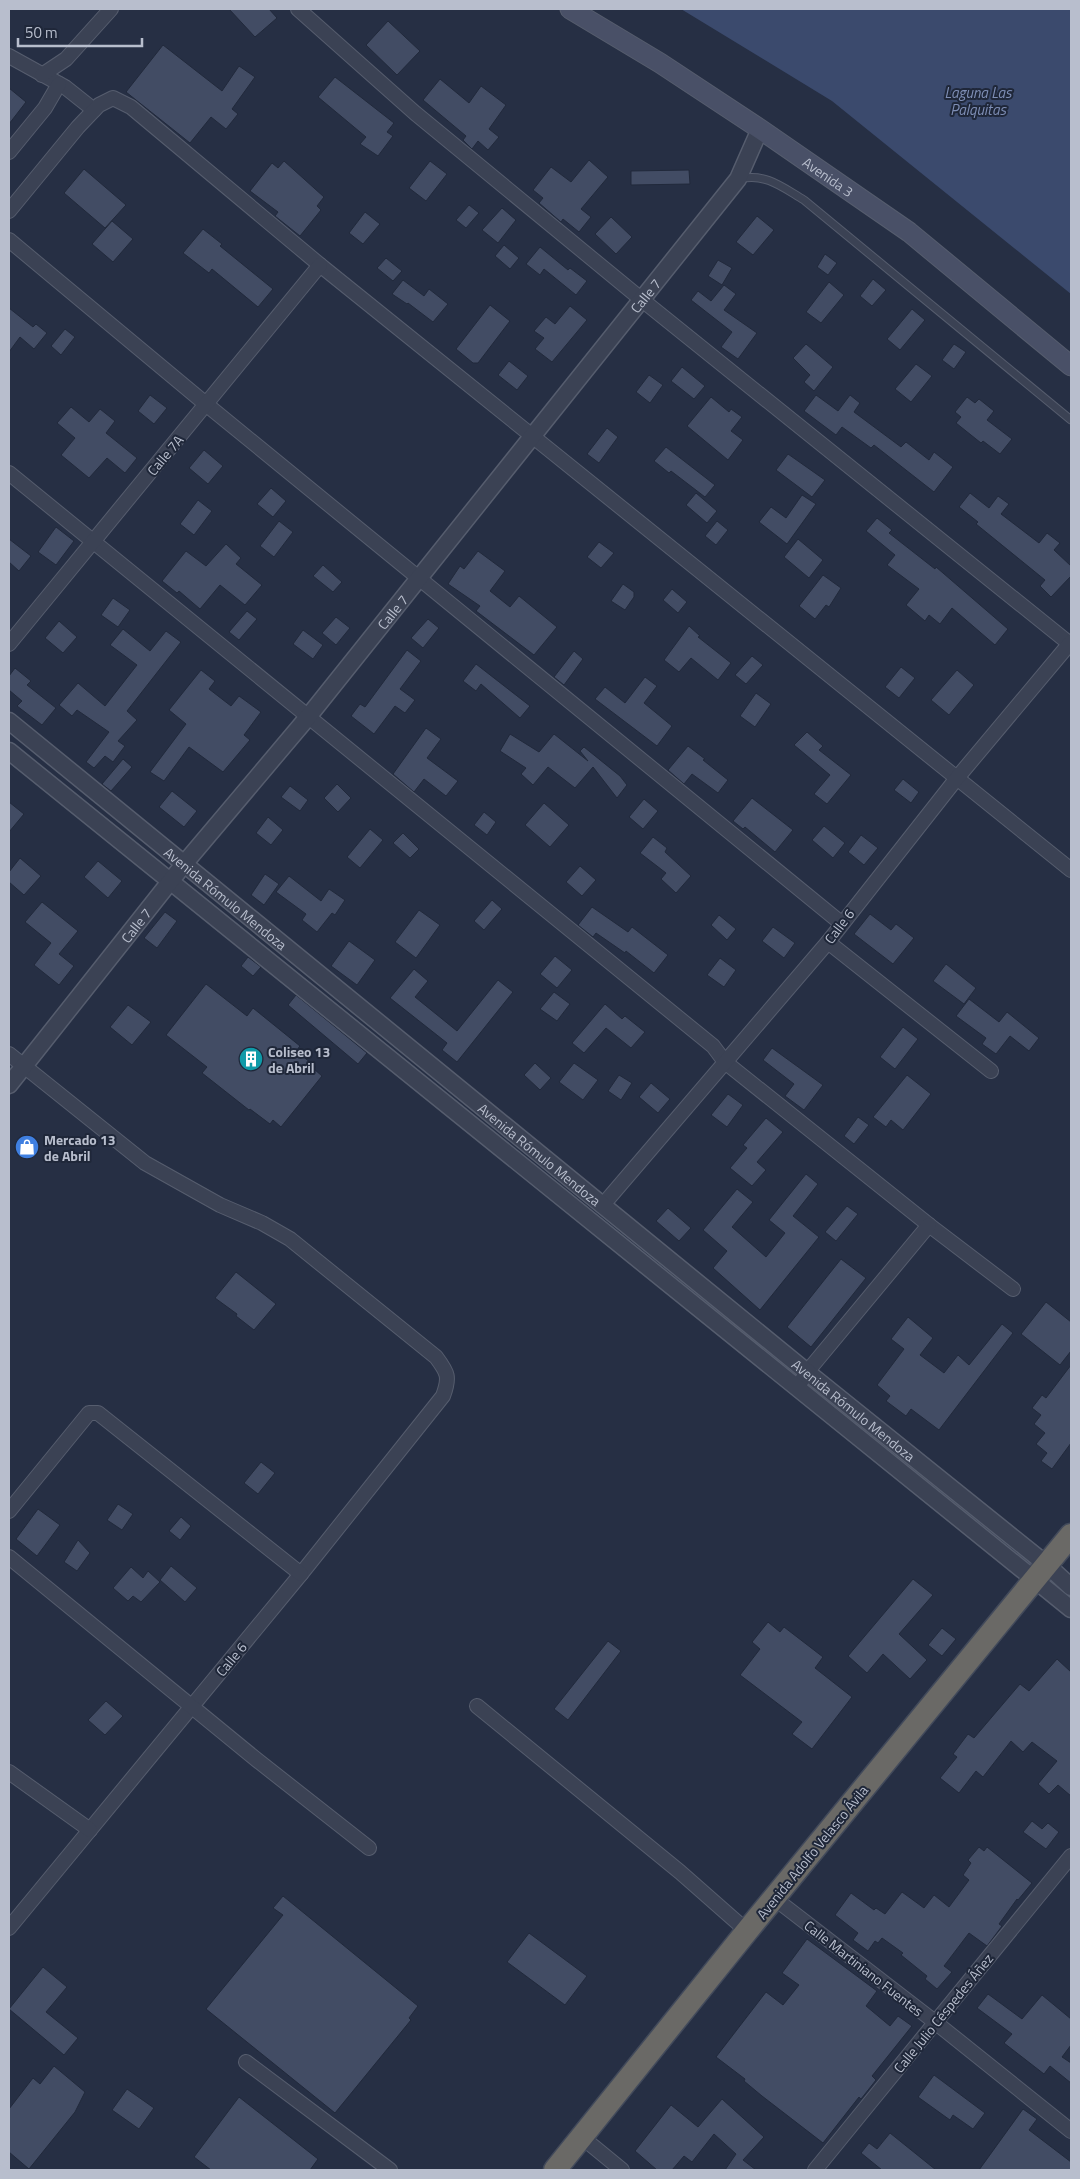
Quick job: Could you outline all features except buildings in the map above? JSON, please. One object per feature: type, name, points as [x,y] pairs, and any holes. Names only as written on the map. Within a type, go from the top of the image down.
[{"type":"highway","name":"Avenida Adolfo Velasco Ávila","points":[[555,2170],[583,2138],[747,1931],[1071,1535]]},
{"type":"main road","name":"Avenida 3","points":[[570,9],[660,63],[909,232],[1071,366]]},
{"type":"street","points":[[42,76],[66,60],[111,9]]},
{"type":"street","points":[[298,9],[415,113],[641,299],[1071,643]]},
{"type":"street","points":[[9,56],[59,84],[94,110]]},
{"type":"street","points":[[9,152],[45,108],[59,84]]},
{"type":"street","points":[[9,211],[94,110],[113,98],[131,107],[320,265],[1071,870]]},
{"type":"street","name":"Calle 7","points":[[9,1084],[170,881],[308,717],[738,180],[760,130]]},
{"type":"street","points":[[9,240],[207,405],[841,923]]},
{"type":"street","name":"Calle 7A","points":[[9,644],[320,265]]},
{"type":"street","points":[[9,473],[713,1046],[725,1062],[929,1226],[1013,1289]]},
{"type":"street","name":"Calle 6","points":[[602,1206],[828,942],[841,923],[957,778],[1071,643]]},
{"type":"street","name":"Avenida Rómulo Mendoza","points":[[9,721],[807,1372],[1041,1572],[1071,1609]]},
{"type":"street","name":"Avenida Rómulo Mendoza","points":[[9,751],[797,1388],[1041,1572],[1071,1587]]},
{"type":"street","points":[[828,942],[991,1071]]},
{"type":"street","points":[[9,1054],[23,1066]]},
{"type":"street","name":"Calle 6","points":[[9,1928],[300,1574],[442,1396],[447,1385],[448,1373],[436,1357],[290,1239],[262,1223],[220,1205],[145,1163],[23,1066]]},
{"type":"street","points":[[797,1388],[807,1372],[929,1226]]},
{"type":"street","points":[[9,1511],[89,1413],[98,1412],[300,1574]]},
{"type":"street","points":[[9,1557],[369,1848]]},
{"type":"street","points":[[477,1706],[680,1872],[747,1931]]},
{"type":"street","points":[[9,1772],[90,1830]]},
{"type":"street","name":"Calle Julio Céspedes Áñez","points":[[815,2170],[1071,1856]]},
{"type":"street","name":"Calle Martiniano Fuentes","points":[[774,1898],[935,2022],[1071,2131]]},
{"type":"street","points":[[246,2062],[390,2170]]},
{"type":"street","points":[[583,2138],[622,2170]]},
{"type":"lane","points":[[738,180],[754,176],[774,182],[804,200],[1071,420]]},
{"type":"water","name":"Laguna Las Palquitas","points":[[681,9],[1071,9],[1071,294],[832,101]]},
{"type":"place","name":"Coliseo 13 de Abril","points":[[251,1059]]},
{"type":"place","name":"Mercado 13 de Abril","points":[[27,1147]]}]
